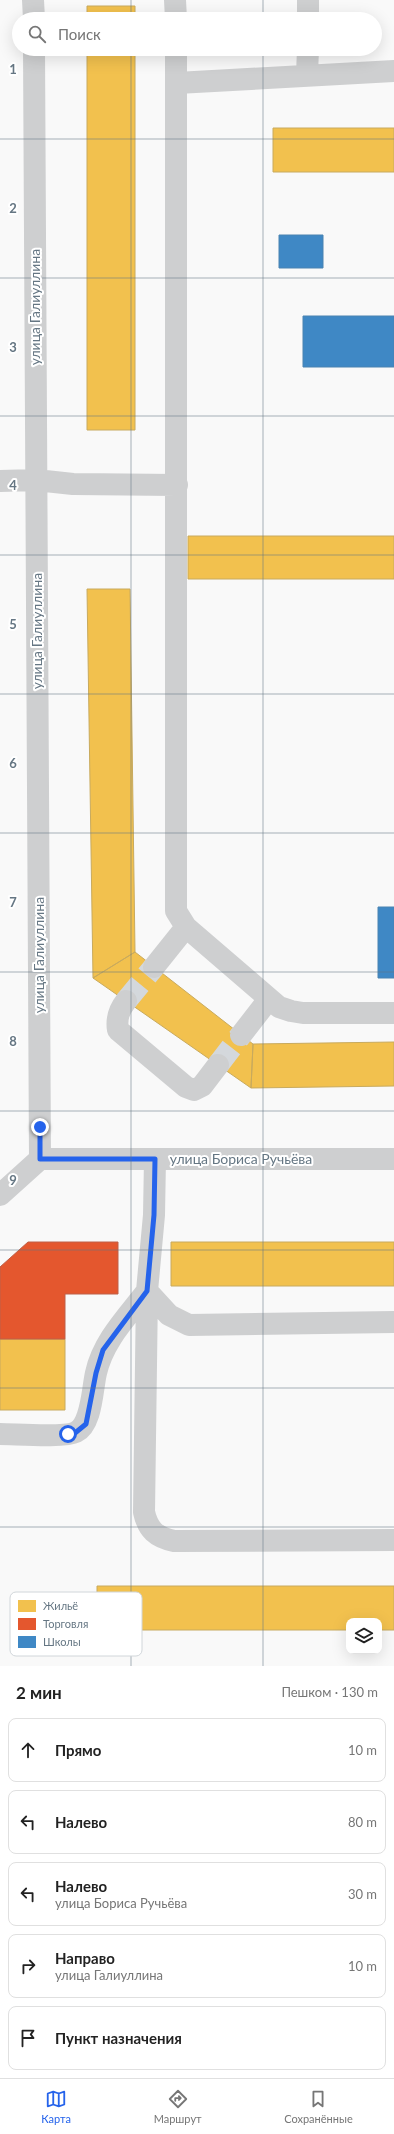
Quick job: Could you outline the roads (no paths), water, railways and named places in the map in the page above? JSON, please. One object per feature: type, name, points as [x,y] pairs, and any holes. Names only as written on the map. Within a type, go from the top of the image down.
[{"type":"street","points":[[33,0],[34,12]]},
{"type":"street","points":[[176,0],[176,12]]},
{"type":"street","points":[[308,0],[308,12]]},
{"type":"street","name":"улица Галиуллина","points":[[34,56],[40,1159]]},
{"type":"street","points":[[176,56],[178,485],[176,911],[186,927],[279,1007],[303,1013],[394,1013]]},
{"type":"street","points":[[307,74],[308,56]]},
{"type":"street","points":[[177,83],[307,74],[394,71]]},
{"type":"street","points":[[0,480],[36,480],[73,484],[178,485]]},
{"type":"street","points":[[154,967],[186,927]]},
{"type":"street","points":[[241,1035],[269,999]]},
{"type":"street","points":[[126,1001],[118,1013],[116,1021],[118,1030],[186,1086],[194,1090],[202,1086],[218,1065]]},
{"type":"street","points":[[0,1195],[40,1159]]},
{"type":"street","name":"улица Бориса Ручьёва","points":[[40,1159],[394,1159]]},
{"type":"street","points":[[155,1159],[154,1215],[147,1291],[144,1512],[147,1524],[153,1533],[163,1539],[174,1541],[394,1540]]},
{"type":"street","points":[[147,1291],[169,1315],[189,1325],[394,1322]]},
{"type":"street","points":[[0,1434],[68,1434],[81,1429],[88,1418],[96,1373],[103,1350],[147,1291]]},
{"type":"tunnel","points":[[126,1001],[154,967]]},
{"type":"tunnel","points":[[218,1065],[241,1035]]}]
